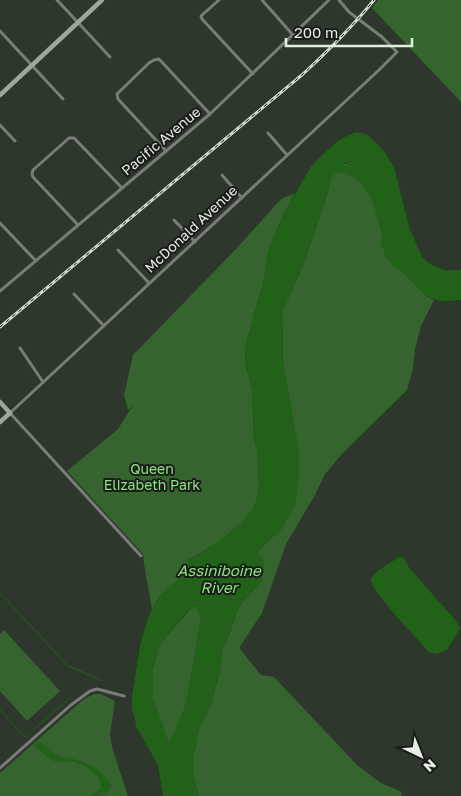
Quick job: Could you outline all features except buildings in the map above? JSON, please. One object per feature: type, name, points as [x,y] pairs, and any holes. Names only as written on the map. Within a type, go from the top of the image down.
[{"type":"street","points":[[57,0],[110,57]]},
{"type":"street","points":[[0,95],[102,0]]},
{"type":"street","points":[[219,0],[201,16],[202,19],[253,74]]},
{"type":"street","points":[[262,0],[293,35]]},
{"type":"street","name":"Pacific Avenue","points":[[0,291],[210,114],[329,0]]},
{"type":"street","name":"McDonald Avenue","points":[[0,422],[397,52],[382,37],[344,7],[339,0]]},
{"type":"street","points":[[0,30],[63,99]]},
{"type":"street","points":[[166,151],[118,99],[117,94],[149,63],[159,60],[210,114]]},
{"type":"street","points":[[0,125],[15,141]]},
{"type":"street","points":[[268,133],[287,155]]},
{"type":"street","points":[[78,225],[32,174],[33,170],[69,138],[74,138],[122,188]]},
{"type":"street","points":[[222,175],[242,198]]},
{"type":"street","points":[[174,220],[195,242]]},
{"type":"street","points":[[0,223],[36,261]]},
{"type":"street","points":[[118,250],[150,283]]},
{"type":"street","points":[[74,294],[104,326]]},
{"type":"street","points":[[20,348],[43,382]]},
{"type":"street","points":[[0,402],[141,556]]},
{"type":"street","points":[[0,768],[71,705],[90,691],[97,689],[124,696]]},
{"type":"green space","points":[[378,0],[461,0],[461,102],[372,8]]},
{"type":"green space","points":[[340,164],[348,164],[356,168],[366,180],[386,247],[426,296],[434,300],[421,326],[407,390],[342,454],[325,474],[286,544],[262,613],[239,648],[261,675],[274,677],[357,765],[381,783],[402,792],[401,796],[199,796],[194,779],[194,753],[199,729],[211,705],[220,671],[222,651],[239,606],[261,582],[264,570],[262,557],[258,554],[264,545],[283,360],[282,312],[304,263],[327,195],[331,175]]},
{"type":"green space","name":"Queen Elizabeth Park","points":[[295,193],[282,217],[268,252],[264,279],[245,348],[246,365],[252,391],[254,438],[257,450],[259,483],[257,499],[253,509],[233,530],[220,541],[188,560],[189,571],[161,595],[152,609],[143,554],[67,471],[118,429],[133,405],[128,410],[124,395],[133,355],[235,250],[281,199]]},
{"type":"green space","points":[[193,606],[197,607],[201,619],[185,707],[169,745],[153,698],[153,669],[159,645]]},
{"type":"green space","points":[[4,630],[60,691],[27,721],[0,691],[0,634]]},
{"type":"green space","points":[[94,694],[101,694],[115,701],[110,734],[112,747],[128,796],[0,796],[0,773],[84,699]]},
{"type":"water","name":"Assiniboine River","points":[[356,132],[366,134],[383,150],[394,167],[409,227],[422,257],[430,264],[444,270],[461,270],[461,300],[444,301],[433,299],[400,270],[386,248],[373,200],[363,176],[356,168],[347,164],[340,164],[331,176],[327,195],[304,263],[282,312],[283,360],[299,451],[299,476],[295,505],[282,529],[259,550],[258,554],[264,562],[261,582],[239,606],[222,651],[220,671],[211,705],[199,729],[194,753],[194,779],[199,796],[163,796],[158,765],[136,726],[132,710],[132,697],[140,646],[152,609],[161,595],[188,571],[188,560],[220,541],[245,519],[253,509],[257,499],[259,483],[257,450],[254,438],[252,391],[246,365],[245,348],[264,279],[268,252],[282,217],[310,168],[339,140]],"holes":[[[192,606],[197,607],[201,619],[188,694],[185,707],[169,744],[153,698],[153,669],[159,645]]]},
{"type":"water","points":[[399,557],[403,557],[410,569],[457,622],[460,628],[447,650],[437,654],[429,652],[386,604],[373,585],[371,579],[373,576]]},
{"type":"water","points":[[39,742],[58,755],[94,767],[111,786],[108,792],[103,795],[90,796],[101,788],[98,777],[89,769],[77,763],[52,760],[35,746],[35,743]]},
{"type":"waterway","name":"Assiniboine River","points":[[330,173],[337,168],[349,170],[362,178],[372,192]]},
{"type":"waterway","name":"Assiniboine River","points":[[385,242],[389,254],[397,264]]},
{"type":"waterway","points":[[0,593],[68,666],[103,681]]},
{"type":"waterway","points":[[33,730],[71,697]]},
{"type":"waterway","points":[[0,710],[25,737],[28,734]]},
{"type":"railway","points":[[0,327],[303,74],[340,38],[374,0]]}]
